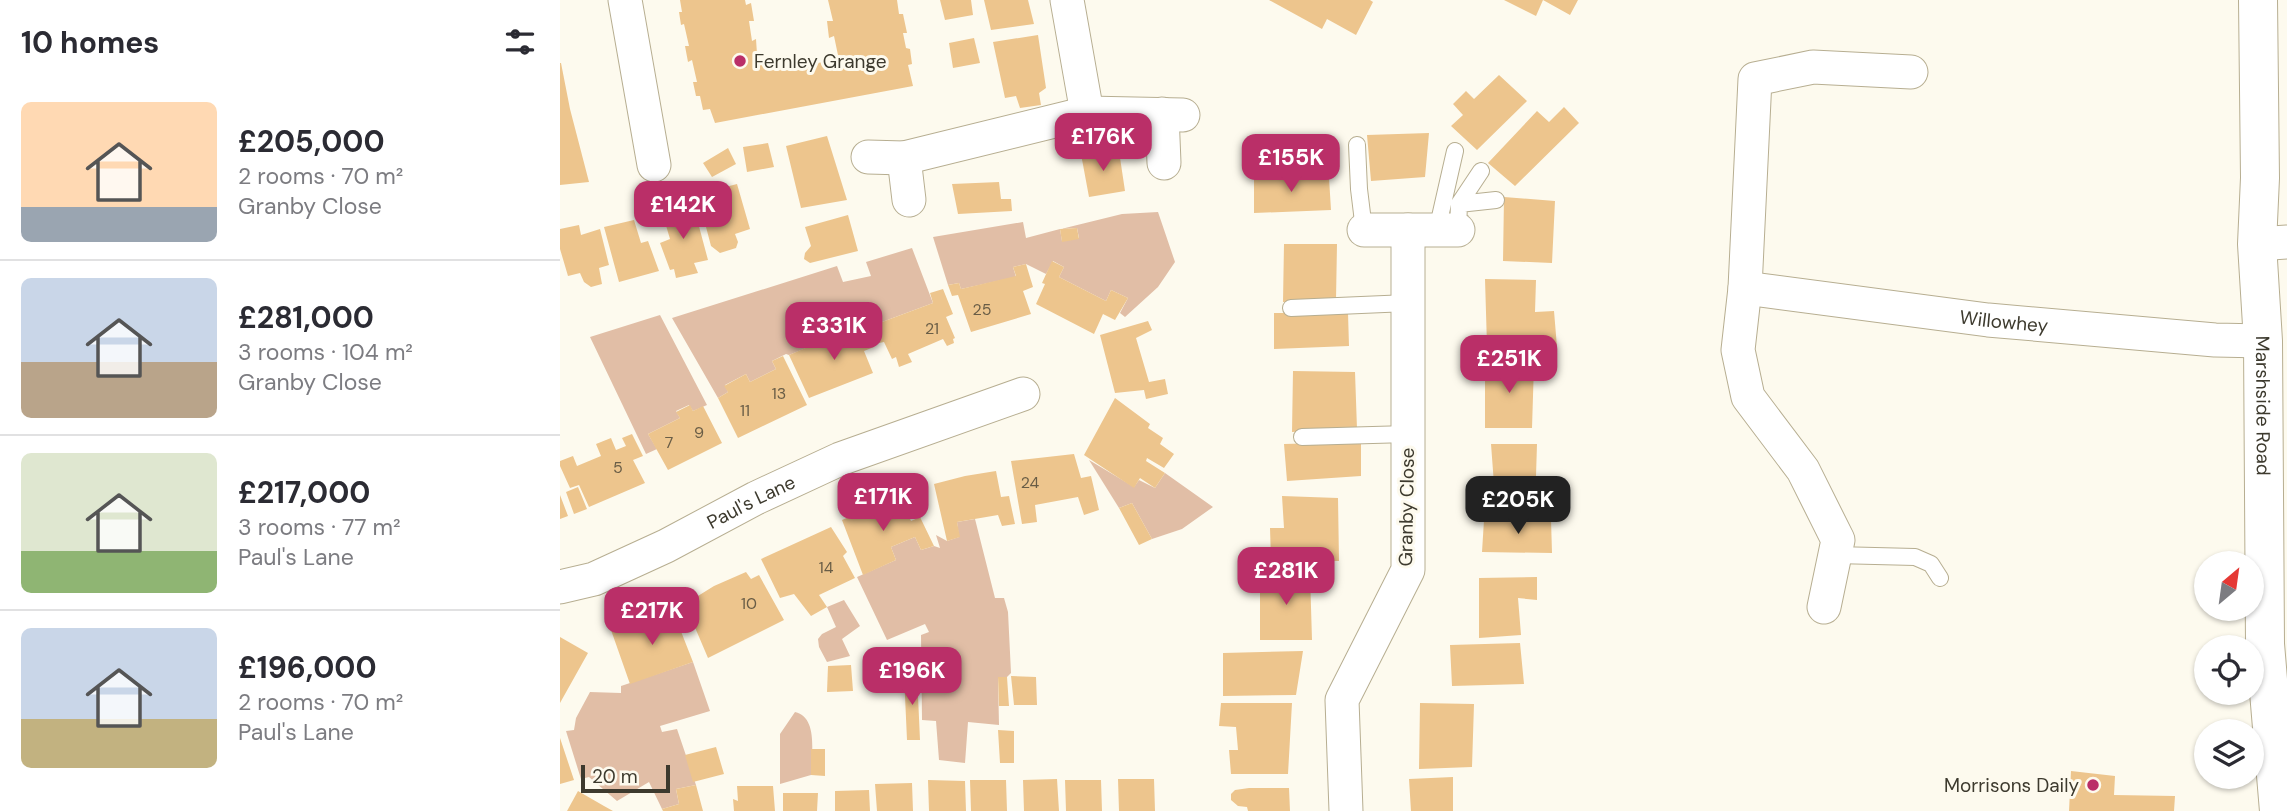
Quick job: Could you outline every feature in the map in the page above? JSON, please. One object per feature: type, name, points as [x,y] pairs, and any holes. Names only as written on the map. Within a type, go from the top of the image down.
[{"type":"street","points":[[625,0],[654,164]]},
{"type":"street","points":[[1067,0],[1087,113]]},
{"type":"street","name":"Marshside Road","points":[[2258,0],[2260,178],[2272,243],[2263,341],[2276,643],[2279,811]]},
{"type":"street","points":[[1824,607],[1838,540],[1803,470],[1748,397],[1738,350],[1745,288],[1755,79],[1813,67],[1912,72]]},
{"type":"street","points":[[868,157],[904,158],[1087,113],[1173,115],[1164,163]]},
{"type":"street","points":[[904,158],[909,200]]},
{"type":"street","points":[[1364,230],[1441,223]]},
{"type":"street","name":"Granby Close","points":[[1346,811],[1342,700],[1408,570],[1408,303],[1441,223]]},
{"type":"street","name":"Willowhey","points":[[1745,288],[1988,320],[2215,340],[2263,341]]},
{"type":"street","name":"Paul's Lane","points":[[560,587],[594,579],[840,459],[1023,394]]},
{"type":"lane","points":[[1357,145],[1364,230]]},
{"type":"lane","points":[[1441,223],[1455,151]]},
{"type":"lane","points":[[1441,223],[1481,171]]},
{"type":"lane","points":[[1441,223],[1496,200]]},
{"type":"lane","points":[[1291,307],[1408,303]]},
{"type":"lane","points":[[1301,437],[1408,433]]},
{"type":"lane","points":[[1835,555],[1915,557],[1931,564],[1940,578]]},
{"type":"shaded area","points":[[1158,212],[1175,262],[1158,287],[1125,317],[1120,313],[1128,298],[1111,290],[1106,301],[1059,277],[1064,267],[1053,261],[1046,274],[1026,264],[1013,267],[1016,277],[961,289],[959,283],[948,285],[933,237],[1023,222],[1026,238],[1060,229],[1062,241],[1079,238],[1077,228],[1061,229],[1122,214]]},
{"type":"shaded area","points":[[912,248],[933,303],[882,322],[880,316],[870,320],[869,315],[856,320],[858,326],[851,328],[854,335],[826,346],[823,341],[786,354],[772,361],[776,369],[750,382],[746,374],[725,385],[728,392],[718,398],[672,318],[837,266],[843,282],[871,276],[866,262]]},
{"type":"shaded area","points":[[660,315],[707,405],[693,411],[689,405],[676,411],[680,418],[648,434],[657,449],[646,454],[590,337]]},
{"type":"shaded area","points":[[1089,460],[1134,487],[1139,480],[1155,488],[1165,473],[1213,507],[1182,529],[1152,539],[1132,503],[1119,508]]},
{"type":"shaded area","points":[[975,519],[995,598],[1004,598],[1008,612],[1011,673],[1007,677],[998,678],[999,725],[968,722],[965,763],[939,760],[936,721],[922,720],[921,635],[929,632],[925,624],[887,640],[857,577],[896,560],[891,547],[915,537],[921,550],[934,546],[940,548],[936,535],[947,541],[959,537],[957,522]]},
{"type":"shaded area","points":[[844,600],[860,626],[842,639],[850,656],[827,662],[818,639],[836,627],[827,607]]},
{"type":"shaded area","points":[[693,662],[710,711],[660,726],[662,732],[677,729],[696,785],[676,789],[679,804],[662,809],[649,782],[617,801],[589,777],[581,779],[566,731],[574,730],[576,718],[590,692],[621,693],[621,686]]},
{"type":"shaded area","points":[[795,712],[803,715],[811,729],[811,775],[780,784],[780,734]]},
{"type":"building","name":"Fernley Grange","points":[[680,0],[745,0],[746,5],[751,3],[754,21],[749,21],[752,41],[756,39],[757,54],[753,55],[754,59],[787,55],[788,67],[839,60],[834,36],[829,38],[827,21],[833,21],[828,0],[897,0],[899,14],[903,14],[907,33],[903,33],[906,48],[910,49],[912,64],[908,65],[913,86],[715,123],[710,109],[703,110],[700,96],[696,96],[693,82],[697,82],[692,60],[688,62],[685,46],[689,46],[684,24],[681,25]]},
{"type":"building","points":[[940,0],[971,0],[973,15],[945,20]]},
{"type":"building","points":[[984,0],[1028,0],[1034,24],[991,30]]},
{"type":"building","points":[[1269,0],[1373,2],[1356,35],[1327,19],[1322,29]]},
{"type":"building","points":[[1504,0],[1543,0],[1536,16]]},
{"type":"building","points":[[1543,0],[1578,0],[1570,15]]},
{"type":"building","points":[[1038,35],[1046,88],[1039,93],[1041,105],[1020,108],[1016,96],[1005,98],[993,42]]},
{"type":"building","points":[[974,38],[980,63],[953,68],[949,43]]},
{"type":"building","points":[[560,63],[570,109],[589,182],[560,185]]},
{"type":"building","points":[[1499,75],[1527,101],[1477,150],[1451,126],[1463,115],[1453,104],[1466,91],[1474,99]]},
{"type":"building","points":[[1564,107],[1579,123],[1515,186],[1488,163],[1537,111],[1549,122]]},
{"type":"building","points":[[1429,133],[1425,177],[1371,181],[1367,135]]},
{"type":"building","points":[[827,136],[847,200],[801,208],[786,146]]},
{"type":"building","points":[[768,143],[774,167],[747,172],[743,147]]},
{"type":"building","points":[[728,148],[736,164],[712,177],[703,163]]},
{"type":"building","points":[[1119,151],[1125,191],[1089,197],[1081,154]]},
{"type":"building","points":[[1254,176],[1329,178],[1331,210],[1254,213]]},
{"type":"building","points":[[999,182],[1001,199],[1011,199],[1012,211],[958,214],[952,184]]},
{"type":"building","points":[[737,184],[750,229],[735,234],[738,242],[736,248],[720,253],[711,246],[700,204],[715,201],[714,190]]},
{"type":"building","points":[[1504,197],[1555,201],[1552,263],[1503,261]]},
{"type":"building","points":[[693,204],[708,260],[694,263],[698,273],[676,278],[674,269],[670,270],[660,243],[670,239],[662,212]]},
{"type":"building","points":[[848,215],[858,251],[810,263],[804,259],[811,246],[805,227]]},
{"type":"building","points":[[634,220],[641,243],[648,241],[659,271],[619,282],[604,227]]},
{"type":"building","points":[[579,225],[581,235],[600,229],[609,265],[599,268],[602,284],[591,287],[584,282],[580,273],[568,276],[560,249],[560,229]]},
{"type":"building","points":[[1077,228],[1079,239],[1062,242],[1060,229]]},
{"type":"building","points":[[1284,244],[1337,244],[1336,300],[1283,302]]},
{"type":"building","points":[[1052,261],[1064,267],[1059,277],[1106,301],[1111,290],[1128,298],[1115,320],[1103,314],[1094,334],[1036,304]]},
{"type":"building","points":[[1026,264],[1033,287],[1023,291],[1031,314],[971,332],[958,295],[952,296],[948,285],[959,283],[961,289],[1016,276],[1013,267]]},
{"type":"building","points":[[1485,279],[1536,280],[1535,312],[1554,311],[1557,347],[1487,346]]},
{"type":"building","points":[[943,289],[953,314],[946,317],[955,338],[954,343],[947,346],[943,339],[908,354],[912,362],[899,367],[896,357],[892,359],[884,342],[879,343],[870,320],[880,316],[882,322],[933,303],[930,293]]},
{"type":"building","points":[[1274,313],[1348,313],[1349,346],[1274,349]]},
{"type":"building","points":[[1148,321],[1152,330],[1136,338],[1149,382],[1165,379],[1168,394],[1146,399],[1144,390],[1115,393],[1100,335]]},
{"type":"building","points":[[865,323],[874,347],[864,351],[873,373],[809,398],[789,355],[824,340],[826,346],[854,335],[851,328]]},
{"type":"building","points":[[783,356],[807,405],[738,438],[718,398],[728,392],[724,386],[746,374],[750,382],[776,369],[772,361]]},
{"type":"building","points":[[1485,362],[1534,364],[1532,428],[1485,428]]},
{"type":"building","points":[[1293,371],[1355,372],[1357,429],[1292,432]]},
{"type":"building","points":[[1115,398],[1150,424],[1148,428],[1163,438],[1160,444],[1174,454],[1164,468],[1147,458],[1146,461],[1165,473],[1155,488],[1140,478],[1134,488],[1084,455]]},
{"type":"building","points":[[690,405],[693,411],[703,406],[722,443],[668,470],[648,434],[680,418],[676,412]]},
{"type":"building","points":[[632,434],[643,456],[633,460],[645,483],[589,507],[579,485],[570,488],[560,461],[573,456],[577,466],[601,456],[596,444],[611,438],[616,450],[626,446],[622,438]]},
{"type":"building","points":[[1361,442],[1361,476],[1287,481],[1284,444]]},
{"type":"building","points":[[1491,444],[1537,444],[1535,508],[1496,511]]},
{"type":"building","points":[[1074,454],[1081,478],[1091,476],[1099,510],[1084,515],[1078,497],[1035,505],[1037,522],[1022,524],[1011,461]]},
{"type":"building","points":[[996,471],[1001,497],[1009,496],[1015,524],[1002,526],[998,515],[957,522],[960,537],[947,541],[934,484]]},
{"type":"building","points":[[578,487],[587,509],[574,514],[566,492]]},
{"type":"building","points":[[560,495],[568,516],[560,519]]},
{"type":"building","points":[[900,495],[911,521],[920,517],[934,546],[921,550],[915,537],[891,547],[896,560],[863,575],[842,520]]},
{"type":"building","points":[[1282,496],[1338,498],[1339,561],[1271,560],[1270,528],[1284,528]]},
{"type":"building","points":[[1132,503],[1152,539],[1139,545],[1119,508]]},
{"type":"building","points":[[1551,519],[1552,553],[1482,552],[1484,520]]},
{"type":"building","points":[[831,527],[847,552],[843,556],[855,578],[819,595],[827,607],[811,616],[794,594],[780,598],[761,559]]},
{"type":"building","points":[[746,572],[751,579],[759,575],[784,620],[708,658],[685,604],[714,586]]},
{"type":"building","points":[[1310,574],[1312,640],[1260,640],[1260,575]]},
{"type":"building","points":[[1537,577],[1537,600],[1518,598],[1521,635],[1479,638],[1479,578]]},
{"type":"building","points":[[673,611],[693,662],[630,684],[611,630]]},
{"type":"building","points":[[560,637],[588,653],[560,703]]},
{"type":"building","points":[[1520,643],[1524,684],[1452,686],[1450,645]]},
{"type":"building","points":[[1303,651],[1296,695],[1223,696],[1223,653]]},
{"type":"building","points":[[851,665],[853,691],[827,692],[828,666]]},
{"type":"building","points":[[904,674],[917,674],[920,740],[907,740]]},
{"type":"building","points":[[1011,676],[1036,677],[1037,705],[1014,705]]},
{"type":"building","points":[[998,677],[1007,677],[1009,706],[999,706]]},
{"type":"building","points":[[1221,703],[1292,703],[1288,774],[1231,774],[1229,750],[1238,750],[1236,727],[1219,726]]},
{"type":"building","points":[[1420,703],[1474,704],[1472,767],[1419,769]]},
{"type":"building","points":[[998,730],[1014,731],[1014,763],[1000,763]]},
{"type":"building","points":[[560,738],[574,780],[560,784]]},
{"type":"building","points":[[716,747],[724,774],[693,782],[685,755]]},
{"type":"building","points":[[811,749],[825,749],[825,776],[811,775]]},
{"type":"building","name":"Morrisons Daily","points":[[2071,771],[2115,776],[2114,795],[2175,796],[2174,811],[2069,811]]},
{"type":"building","points":[[1453,777],[1453,811],[1411,811],[1409,779]]},
{"type":"building","points":[[1057,779],[1059,811],[1024,811],[1023,780]]},
{"type":"building","points":[[1118,779],[1154,779],[1155,811],[1119,811]]},
{"type":"building","points":[[928,780],[965,781],[966,811],[929,811]]},
{"type":"building","points":[[970,780],[1006,780],[1007,811],[971,811]]},
{"type":"building","points":[[1065,780],[1101,780],[1102,811],[1066,811]]},
{"type":"building","points":[[912,783],[913,811],[877,811],[875,784]]},
{"type":"building","points":[[696,785],[703,811],[663,811],[662,809],[679,804],[676,789]]},
{"type":"building","points":[[737,786],[773,786],[775,811],[734,811],[733,799],[738,801]]},
{"type":"building","points":[[1289,788],[1290,811],[1248,811],[1247,807],[1238,806],[1231,800],[1231,794],[1235,790]]},
{"type":"building","points":[[869,790],[870,811],[835,811],[835,791]]},
{"type":"building","points":[[578,791],[604,806],[613,811],[567,811]]},
{"type":"building","points":[[783,793],[818,793],[817,811],[783,811]]},
{"type":"place","name":"Fernley Grange","points":[[740,61]]},
{"type":"place","name":"Morrisons Daily","points":[[2093,785]]}]
